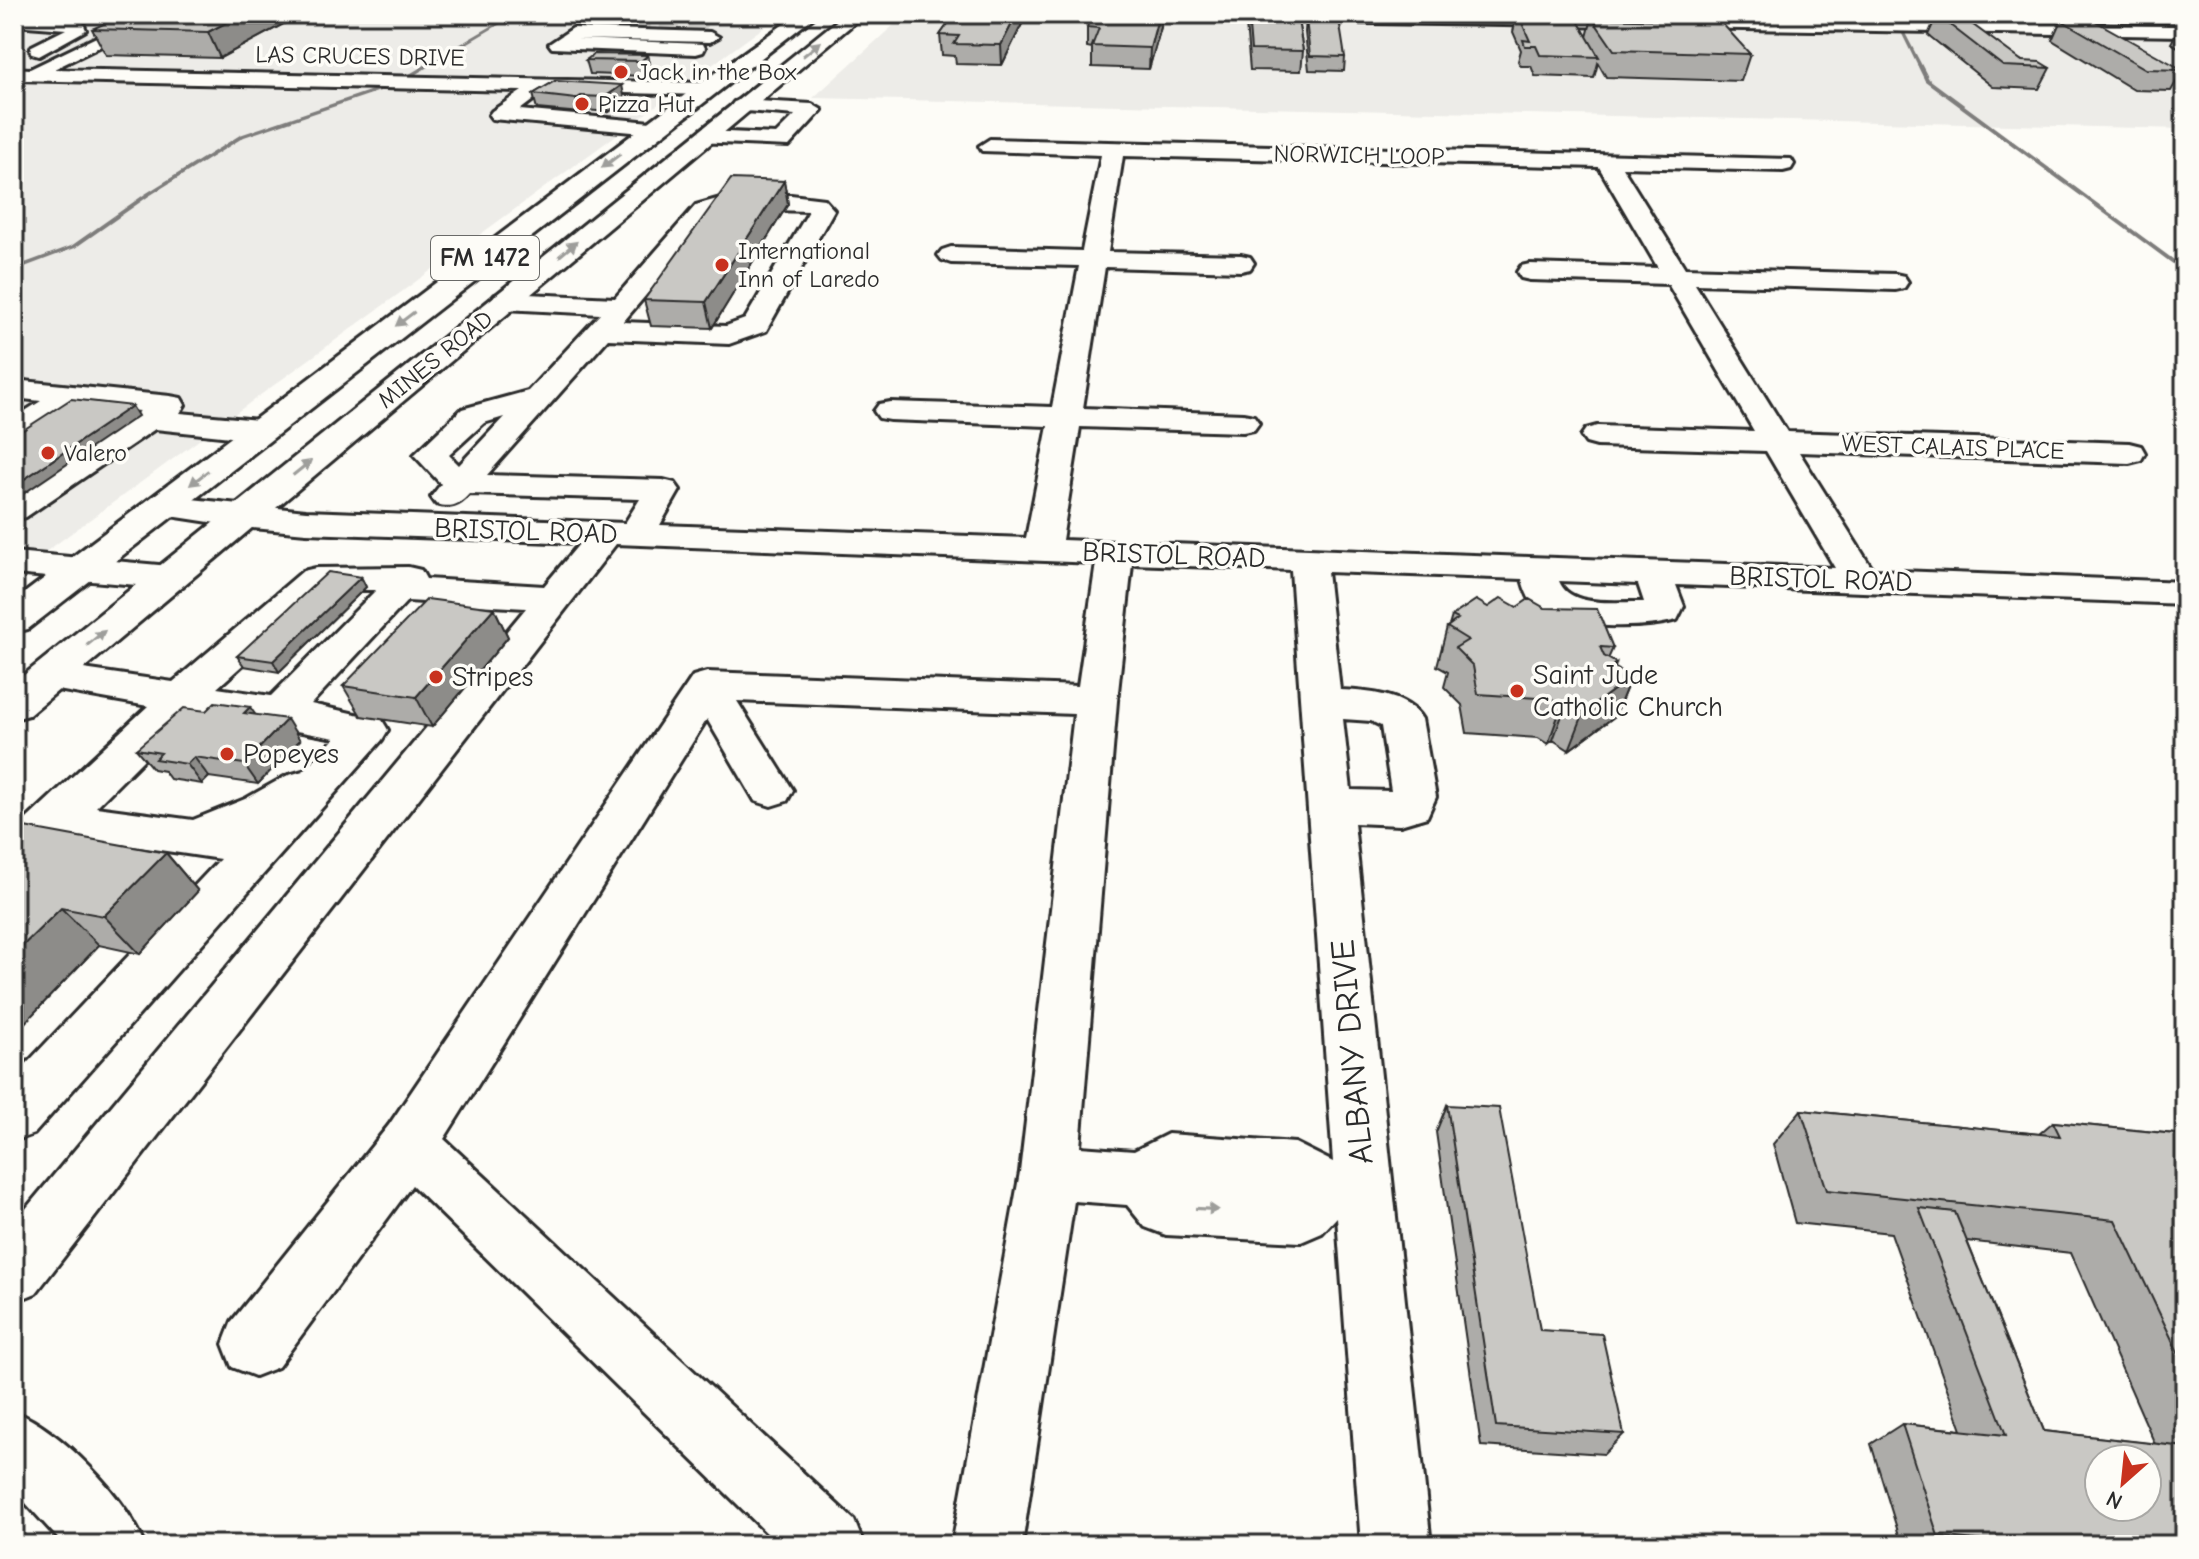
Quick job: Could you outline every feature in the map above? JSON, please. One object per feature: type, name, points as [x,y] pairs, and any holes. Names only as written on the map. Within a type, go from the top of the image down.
[{"type":"street","points":[[20,65],[65,57],[158,14]]},
{"type":"street","name":"MINES ROAD","points":[[14,620],[705,89],[809,14]]},
{"type":"street","name":"MINES ROAD","points":[[14,705],[856,14]]},
{"type":"street","points":[[1122,14],[2185,31]]},
{"type":"street","points":[[632,19],[588,23],[558,48],[553,70],[555,74],[647,78],[669,72],[706,39]]},
{"type":"street","points":[[14,20],[76,24],[77,30],[20,65]]},
{"type":"street","points":[[68,34],[113,35]]},
{"type":"street","points":[[558,48],[706,39],[751,56]]},
{"type":"street","points":[[481,84],[520,62]]},
{"type":"street","name":"LAS CRUCES DRIVE","points":[[20,65],[481,84],[705,89]]},
{"type":"street","points":[[543,86],[499,115],[654,128]]},
{"type":"street","points":[[695,144],[781,141],[815,107],[739,108],[722,92],[705,89]]},
{"type":"street","points":[[695,144],[790,159]]},
{"type":"street","name":"NORWICH LOOP","points":[[990,146],[1783,164]]},
{"type":"street","points":[[1042,551],[1113,149]]},
{"type":"street","points":[[1606,160],[1861,581]]},
{"type":"street","points":[[14,859],[175,704],[308,627],[403,583],[461,484],[612,318],[705,210],[731,202],[791,202],[816,204],[822,210],[756,325],[745,331],[729,335],[612,318],[505,301]]},
{"type":"street","points":[[951,255],[1241,263]]},
{"type":"street","points":[[1530,272],[1895,282]]},
{"type":"street","points":[[14,389],[170,405],[68,469],[14,510]]},
{"type":"street","points":[[25,435],[72,395]]},
{"type":"street","points":[[14,1271],[554,598],[621,535],[663,490],[461,484],[430,455],[473,416],[540,397]]},
{"type":"street","points":[[890,411],[1243,423]]},
{"type":"street","points":[[130,429],[259,430]]},
{"type":"street","name":"WEST CALAIS PLACE","points":[[1597,436],[2129,453]]},
{"type":"street","name":"BRISTOL ROAD","points":[[163,506],[242,517],[438,527],[1536,568],[1548,598],[1555,604],[1570,609],[1654,614],[1664,612],[1665,606],[1653,573],[2185,593]]},
{"type":"street","points":[[987,1545],[1049,1172],[1096,701],[1115,554]]},
{"type":"street","name":"ALBANY DRIVE","points":[[1308,560],[1330,806],[1342,1190],[1396,1545]]},
{"type":"street","points":[[14,563],[170,577]]},
{"type":"street","points":[[280,712],[308,627],[316,579],[403,583],[554,598]]},
{"type":"street","points":[[49,677],[315,730],[327,738],[330,751],[313,779],[284,798],[196,838]]},
{"type":"street","points":[[707,686],[1096,701]]},
{"type":"street","points":[[707,686],[771,790]]},
{"type":"street","points":[[255,1344],[409,1144],[707,686]]},
{"type":"street","points":[[175,704],[280,712],[367,730],[387,744],[433,748]]},
{"type":"street","points":[[1321,704],[1373,707],[1391,712],[1401,719],[1414,797],[1411,805],[1400,808],[1330,806]]},
{"type":"street","points":[[14,1116],[367,730]]},
{"type":"street","points":[[56,818],[262,847]]},
{"type":"street","points":[[409,1144],[829,1545]]},
{"type":"street","points":[[1049,1172],[1142,1179],[1166,1207],[1301,1213],[1342,1190]]},
{"type":"street","points":[[14,1445],[48,1474],[110,1545]]},
{"type":"shaded area","points":[[14,14],[782,14],[14,575]]},
{"type":"shaded area","points":[[906,14],[2185,14],[2185,129],[813,98]]},
{"type":"building","points":[[126,14],[243,14],[208,32],[92,29]]},
{"type":"building","points":[[955,14],[1017,14],[1001,45],[954,44],[959,36],[940,35]]},
{"type":"building","points":[[1092,14],[1159,14],[1150,48],[1092,46],[1099,28],[1087,27]]},
{"type":"building","points":[[1248,14],[1297,14],[1303,51],[1251,50]]},
{"type":"building","points":[[1518,14],[1574,14],[1599,57],[1540,55],[1536,46],[1525,46],[1523,40],[1530,41]]},
{"type":"building","points":[[1937,15],[1961,16],[2022,61],[2040,62],[2050,68],[2003,66]]},
{"type":"building","points":[[1592,18],[1720,21],[1750,54],[1614,50]]},
{"type":"building","points":[[1306,19],[1339,19],[1345,57],[1310,56]]},
{"type":"building","points":[[2061,20],[2095,21],[2183,70],[2146,69]]},
{"type":"building","points":[[594,54],[648,55],[641,61],[586,60]]},
{"type":"building","points":[[555,81],[622,85],[605,97],[581,96],[576,99],[533,94]]},
{"type":"building","points":[[731,179],[784,181],[706,302],[644,300]]},
{"type":"building","name":"Valero","points":[[71,399],[132,406],[14,486],[14,436]]},
{"type":"building","points":[[328,572],[361,577],[273,661],[237,656]]},
{"type":"building","points":[[1501,598],[1517,607],[1529,599],[1545,608],[1597,609],[1613,648],[1600,647],[1604,656],[1616,663],[1612,666],[1631,677],[1584,712],[1567,702],[1562,705],[1552,699],[1478,694],[1473,666],[1455,648],[1468,640],[1447,627],[1458,619],[1452,616],[1476,600],[1488,607]]},
{"type":"building","points":[[427,599],[494,608],[416,697],[343,686]]},
{"type":"building","points":[[215,702],[250,707],[244,713],[287,719],[244,764],[194,757],[187,764],[155,759],[161,753],[136,749],[184,708],[206,711]]},
{"type":"building","points":[[19,826],[166,853],[104,916],[61,908],[14,954],[14,831]]},
{"type":"building","points":[[1447,1105],[1499,1108],[1540,1330],[1602,1334],[1624,1434],[1496,1426]]},
{"type":"building","points":[[1801,1110],[2060,1136],[2053,1122],[2185,1135],[2185,1367],[2115,1220],[1827,1190]]},
{"type":"building","points":[[1919,1208],[1955,1212],[2044,1431],[2150,1443],[2083,1443],[2083,1523],[2163,1523],[2163,1445],[2185,1447],[2185,1545],[2023,1545],[1938,1536],[1902,1424],[2006,1435]]},
{"type":"waterway","points":[[409,76],[515,14]]},
{"type":"waterway","points":[[1893,14],[1897,21]]},
{"type":"waterway","points":[[1903,33],[1927,80],[2185,271]]},
{"type":"waterway","points":[[14,269],[73,247],[147,195],[242,136],[384,88]]},
{"type":"tunnel","points":[[632,19],[714,22]]},
{"type":"place","name":"Jack in the Box","points":[[621,72]]},
{"type":"place","name":"Pizza Hut","points":[[582,104]]},
{"type":"place","name":"International Inn of Laredo","points":[[722,265]]},
{"type":"place","name":"Valero","points":[[48,453]]},
{"type":"place","name":"Stripes","points":[[436,677]]},
{"type":"place","name":"Saint Jude Catholic Church","points":[[1517,691]]},
{"type":"place","name":"Popeyes","points":[[227,754]]}]
